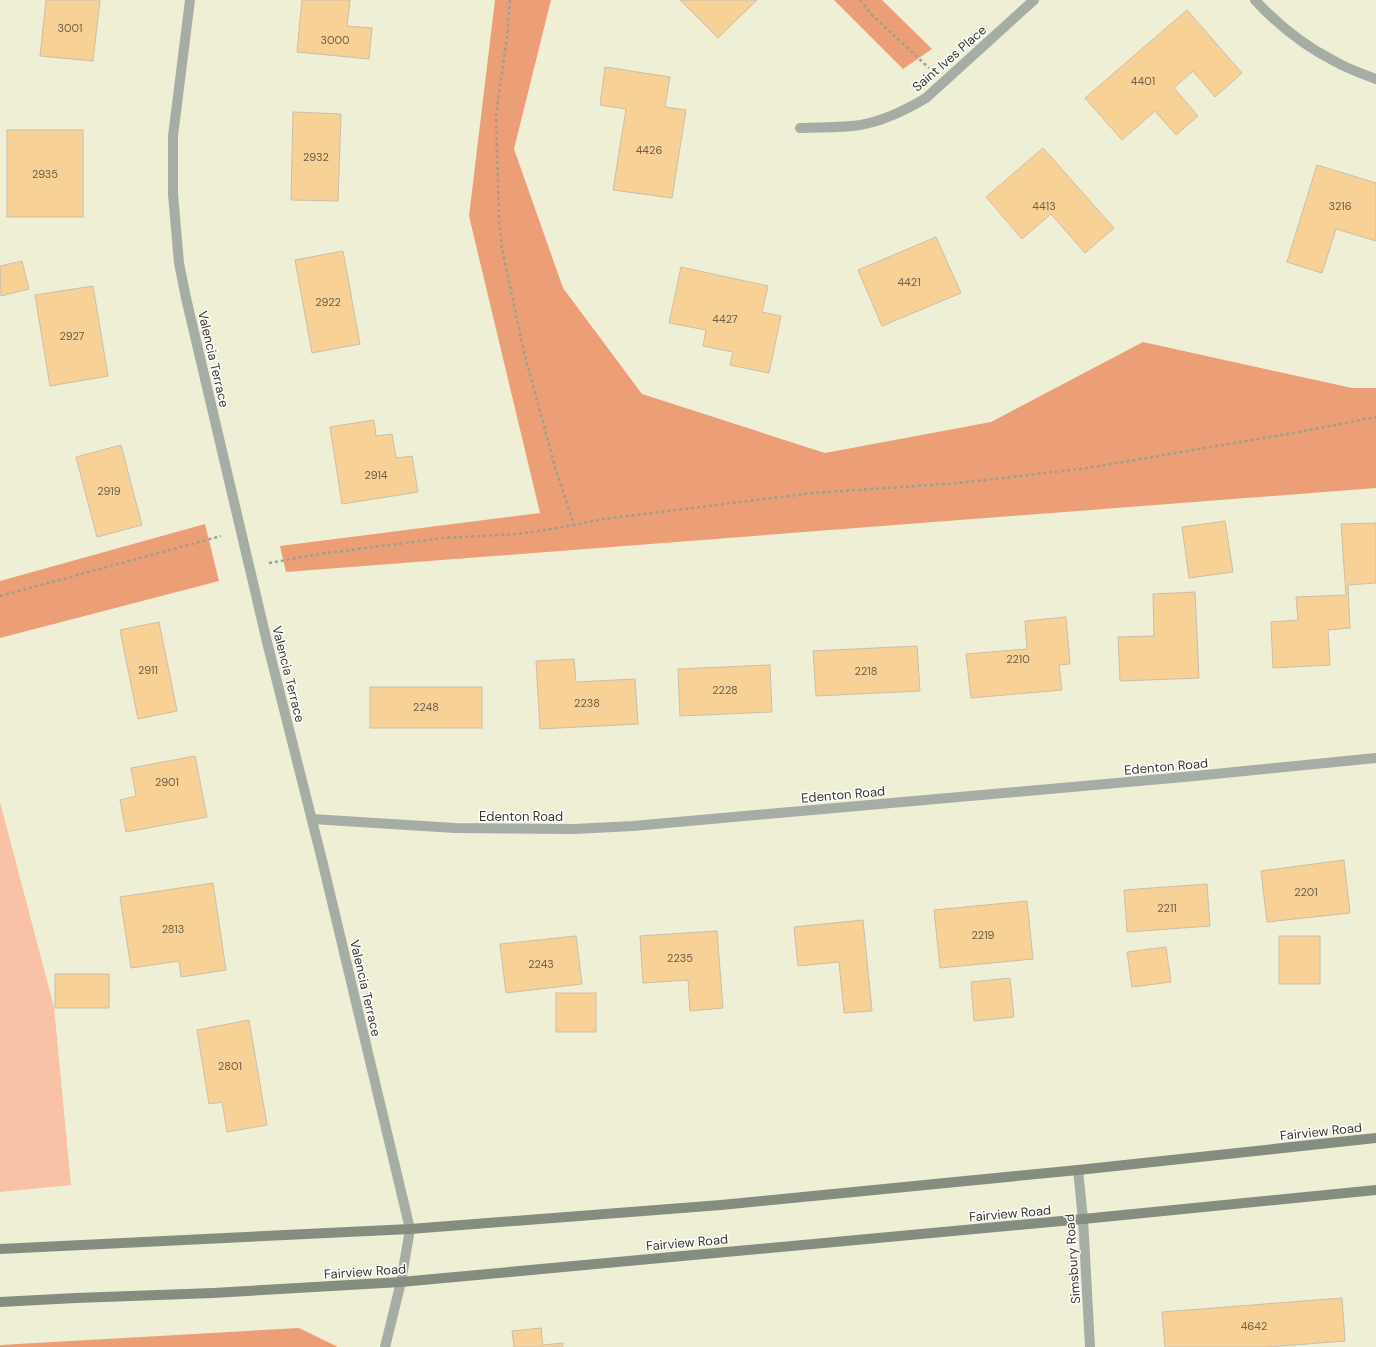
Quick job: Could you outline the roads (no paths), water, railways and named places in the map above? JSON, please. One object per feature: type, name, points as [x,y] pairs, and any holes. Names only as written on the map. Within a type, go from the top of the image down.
[{"type":"main road","name":"Fairview Road","points":[[0,1249],[410,1229],[721,1205],[1078,1170],[1376,1138]]},
{"type":"main road","name":"Fairview Road","points":[[0,1302],[213,1293],[401,1282],[1083,1219],[1376,1190]]},
{"type":"street","name":"Valencia Terrace","points":[[190,0],[173,136],[173,194],[179,264],[265,634],[312,819],[410,1229],[401,1282],[385,1347]]},
{"type":"street","name":"Saint Ives Place","points":[[800,128],[858,125],[876,121],[910,108],[926,98],[1034,0]]},
{"type":"street","points":[[1255,0],[1270,17],[1314,50],[1337,63],[1376,79]]},
{"type":"street","name":"Edenton Road","points":[[312,819],[455,828],[574,829],[634,826],[1195,776],[1376,758]]},
{"type":"street","name":"Simsbury Road","points":[[1078,1170],[1083,1219],[1090,1347]]}]
